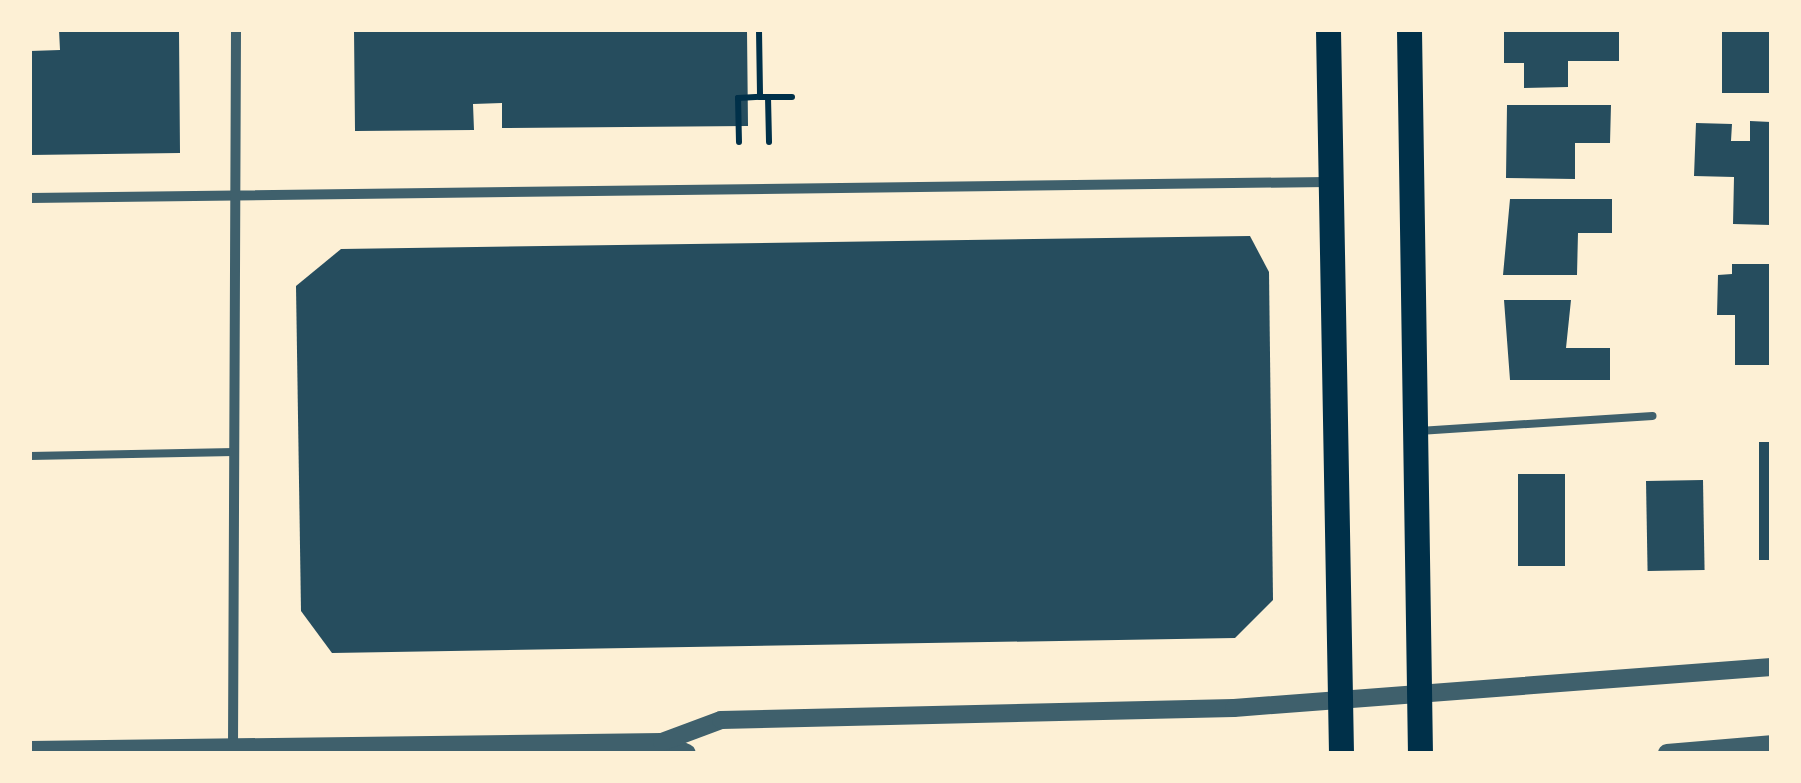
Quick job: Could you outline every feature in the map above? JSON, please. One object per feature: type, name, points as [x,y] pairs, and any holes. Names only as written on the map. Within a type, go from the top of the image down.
[{"type":"main road","points":[[1328,30],[1341,753]]},
{"type":"main road","points":[[1409,30],[1420,753]]},
{"type":"street","points":[[233,748],[236,30]]},
{"type":"street","points":[[30,198],[1328,182]]},
{"type":"street","points":[[30,750],[662,742],[721,720],[1340,699],[1771,667]]},
{"type":"street","points":[[662,742],[687,753]]},
{"type":"street","points":[[1667,753],[1771,744]]},
{"type":"lane","points":[[1416,432],[1653,416]]},
{"type":"lane","points":[[30,456],[234,452]]},
{"type":"path","points":[[759,30],[769,142]]},
{"type":"path","points":[[740,142],[738,98],[792,97]]},
{"type":"building","points":[[59,30],[179,30],[180,153],[30,155],[30,51],[60,50]]},
{"type":"building","points":[[354,30],[747,30],[748,126],[502,128],[502,103],[473,104],[474,130],[355,131]]},
{"type":"building","points":[[1504,30],[1619,30],[1619,61],[1568,61],[1568,87],[1524,88],[1524,63],[1504,63]]},
{"type":"building","points":[[1722,30],[1771,30],[1771,93],[1722,93]]},
{"type":"building","points":[[1507,105],[1611,105],[1610,143],[1575,143],[1575,179],[1506,178]]},
{"type":"building","points":[[1750,121],[1771,122],[1771,225],[1733,224],[1734,177],[1694,176],[1696,123],[1732,124],[1731,141],[1750,141]]},
{"type":"building","points":[[1510,199],[1612,199],[1612,233],[1578,233],[1577,275],[1503,275]]},
{"type":"building","points":[[1250,236],[1269,272],[1273,600],[1235,638],[332,653],[301,611],[296,286],[341,249]]},
{"type":"building","points":[[1732,264],[1771,264],[1771,365],[1735,365],[1735,315],[1717,315],[1718,275],[1732,274]]},
{"type":"building","points":[[1504,300],[1571,300],[1566,348],[1610,348],[1610,380],[1510,380]]},
{"type":"building","points":[[1759,442],[1771,442],[1771,560],[1759,560]]},
{"type":"building","points":[[1518,474],[1565,474],[1565,566],[1518,566]]},
{"type":"building","points":[[1703,480],[1705,570],[1648,571],[1646,481]]}]
